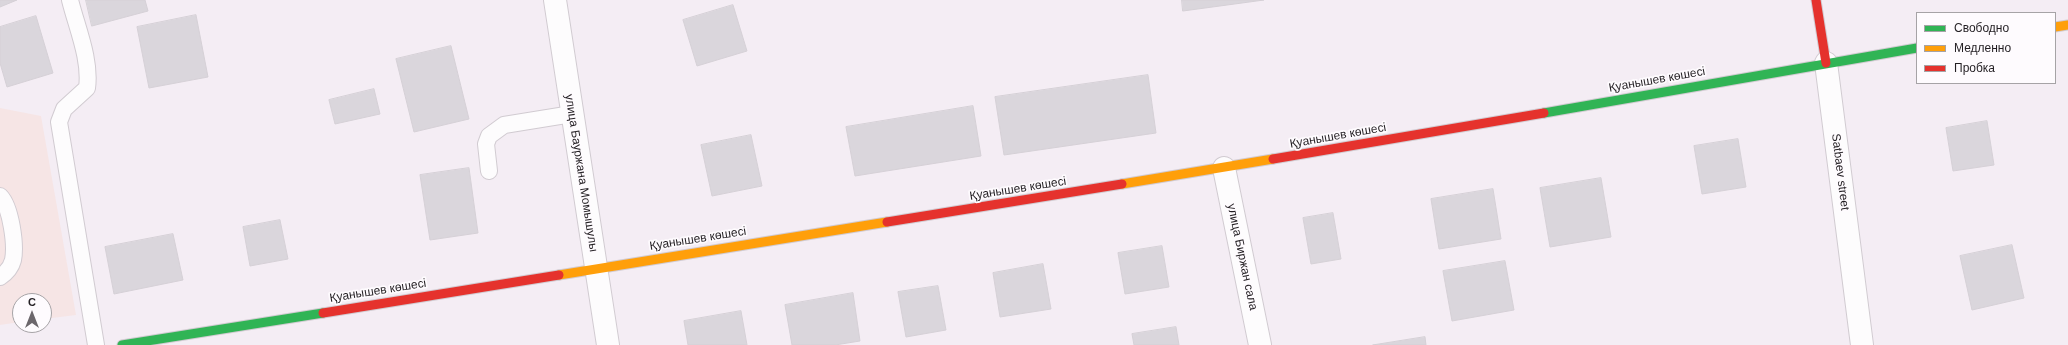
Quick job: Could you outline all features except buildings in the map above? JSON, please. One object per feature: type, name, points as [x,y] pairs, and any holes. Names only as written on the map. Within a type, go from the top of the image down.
[{"type":"street","name":"улица Бауржана Момышулы","points":[[555,0],[608,345]]},
{"type":"street","name":"Satbaev street","points":[[1816,0],[1826,63],[1862,345]]},
{"type":"street","points":[[2056,27],[2068,25]]},
{"type":"street","name":"Қуанышев көшесі","points":[[122,345],[1224,168],[1916,48]]},
{"type":"street","name":"улица Биржан сала","points":[[1224,168],[1260,345]]},
{"type":"lane","points":[[70,0],[84,54],[88,81],[87,88],[83,94],[64,109],[59,122],[96,345]]},
{"type":"lane","points":[[489,172],[486,144],[496,130],[504,125],[572,114]]},
{"type":"lane","points":[[0,196],[4,200],[9,213],[14,249],[12,261],[7,272],[0,277]]},
{"type":"shaded area","points":[[0,108],[41,116],[76,315],[52,318],[52,293],[12,293],[12,323],[0,325]]},
{"type":"traffic: fast","points":[[1544,113],[1916,48]]},
{"type":"traffic: fast","points":[[122,345],[323,313]]},
{"type":"traffic: slow","points":[[2056,27],[2068,25]]},
{"type":"traffic: slow","points":[[1122,184],[1273,159]]},
{"type":"traffic: slow","points":[[559,275],[887,222]]},
{"type":"traffic: jam","points":[[1816,0],[1826,63]]},
{"type":"traffic: jam","points":[[1273,159],[1544,113]]},
{"type":"traffic: jam","points":[[887,222],[1122,184]]},
{"type":"traffic: jam","points":[[323,313],[559,275]]}]
